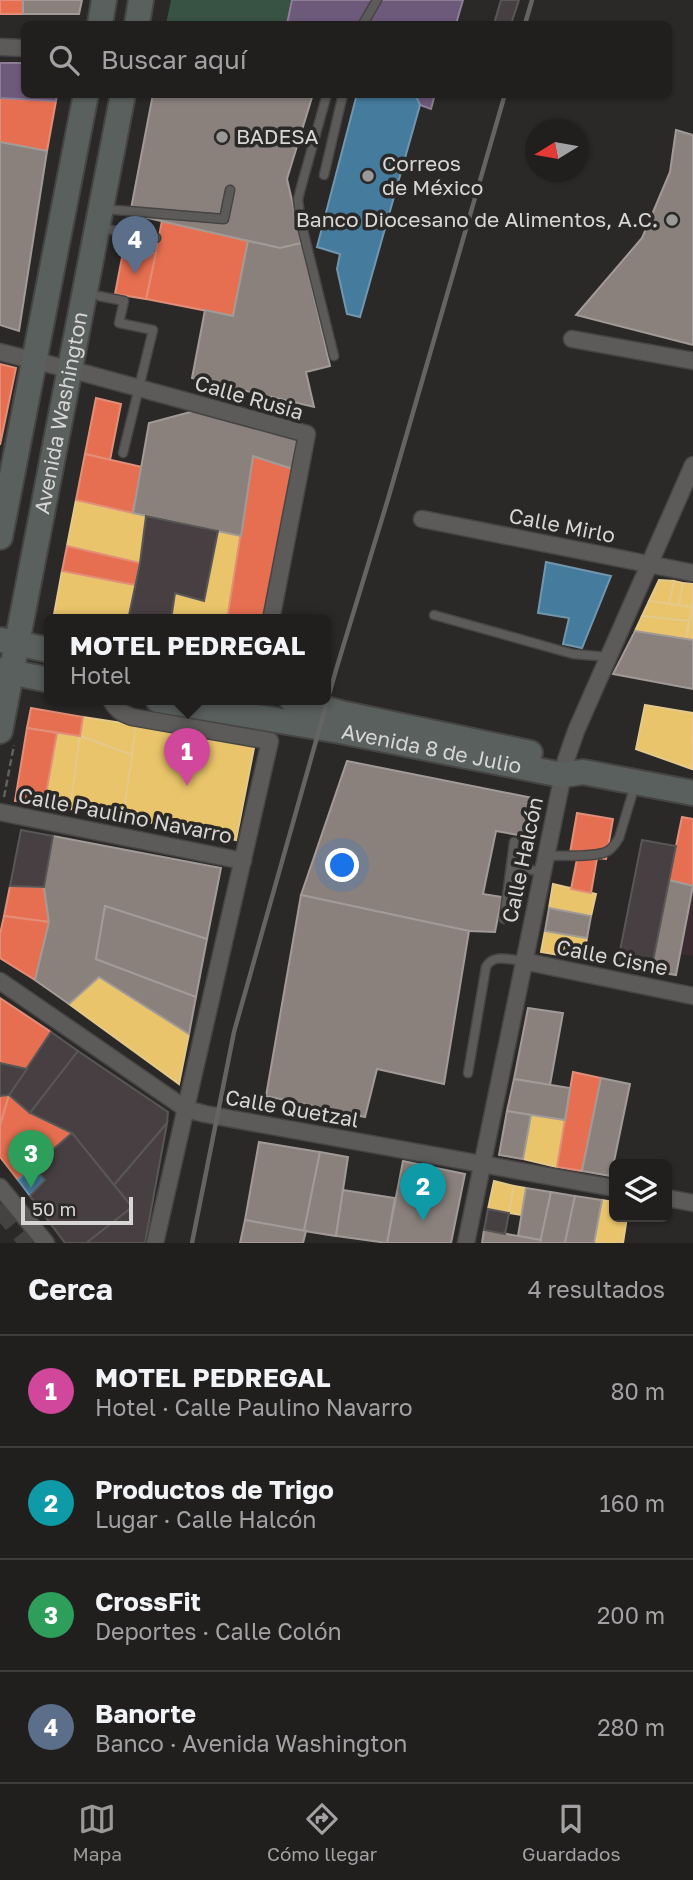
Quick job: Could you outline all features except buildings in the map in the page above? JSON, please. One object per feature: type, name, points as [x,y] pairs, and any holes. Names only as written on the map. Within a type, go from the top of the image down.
[{"type":"main road","points":[[100,21],[104,0]]},
{"type":"main road","points":[[138,21],[141,0]]},
{"type":"main road","name":"Avenida Washington","points":[[0,537],[85,98]]},
{"type":"main road","name":"Avenida Washington","points":[[0,731],[8,641],[70,369],[123,98]]},
{"type":"main road","points":[[8,641],[44,649]]},
{"type":"main road","points":[[6,671],[44,679]]},
{"type":"main road","name":"Avenida 8 de Julio","points":[[187,705],[570,769],[693,793]]},
{"type":"main road","name":"Avenida 8 de Julio","points":[[311,705],[570,769]]},
{"type":"street","points":[[0,47],[21,48]]},
{"type":"street","points":[[572,339],[693,361]]},
{"type":"street","name":"Calle Rusia","points":[[0,352],[307,435],[272,614]]},
{"type":"street","name":"Calle Halcón","points":[[466,1243],[543,864],[570,769],[576,731],[693,465]]},
{"type":"street","name":"Calle Mirlo","points":[[422,519],[693,573]]},
{"type":"street","points":[[114,705],[122,714],[132,717],[270,741],[155,1243]]},
{"type":"street","name":"Calle Paulino Navarro","points":[[0,812],[243,861]]},
{"type":"street","name":"Calle Cisne","points":[[523,961],[693,996]]},
{"type":"street","name":"Calle Quetzal","points":[[0,981],[186,1110],[609,1187]]},
{"type":"street","points":[[0,1187],[46,1243]]},
{"type":"street","points":[[672,1199],[693,1203]]},
{"type":"lane","points":[[365,21],[377,0]]},
{"type":"lane","points":[[326,98],[298,200],[304,237],[334,356]]},
{"type":"lane","points":[[324,175],[342,98]]},
{"type":"lane","points":[[100,218],[224,219],[230,190]]},
{"type":"lane","points":[[100,218],[156,238]]},
{"type":"lane","points":[[99,296],[124,300],[119,323],[153,330],[123,453]]},
{"type":"lane","points":[[434,615],[573,654],[609,657]]},
{"type":"lane","points":[[511,866],[543,864],[607,851],[619,838],[635,782]]},
{"type":"lane","points":[[505,919],[514,842]]},
{"type":"lane","points":[[468,1073],[488,962],[499,958],[523,961]]},
{"type":"shaded area","points":[[693,888],[693,956],[680,954]]},
{"type":"green space","points":[[171,0],[292,0],[288,21],[167,21]]},
{"type":"tunnel","points":[[0,1204],[32,1243]]},
{"type":"railway","points":[[526,21],[532,0]]},
{"type":"railway","points":[[331,688],[504,98]]},
{"type":"railway","points":[[192,1243],[234,1032],[326,705]]},
{"type":"place","name":"BADESA","points":[[222,137]]},
{"type":"place","name":"Correos de México","points":[[368,176]]},
{"type":"place","name":"Banco Diocesano de Alimentos, A.C.","points":[[672,220]]},
{"type":"place","name":"Banorte","points":[[135,274]]},
{"type":"place","name":"MOTEL PEDREGAL","points":[[187,786]]},
{"type":"place","name":"CrossFit","points":[[31,1188]]},
{"type":"place","name":"Productos de Trigo","points":[[423,1221]]}]
